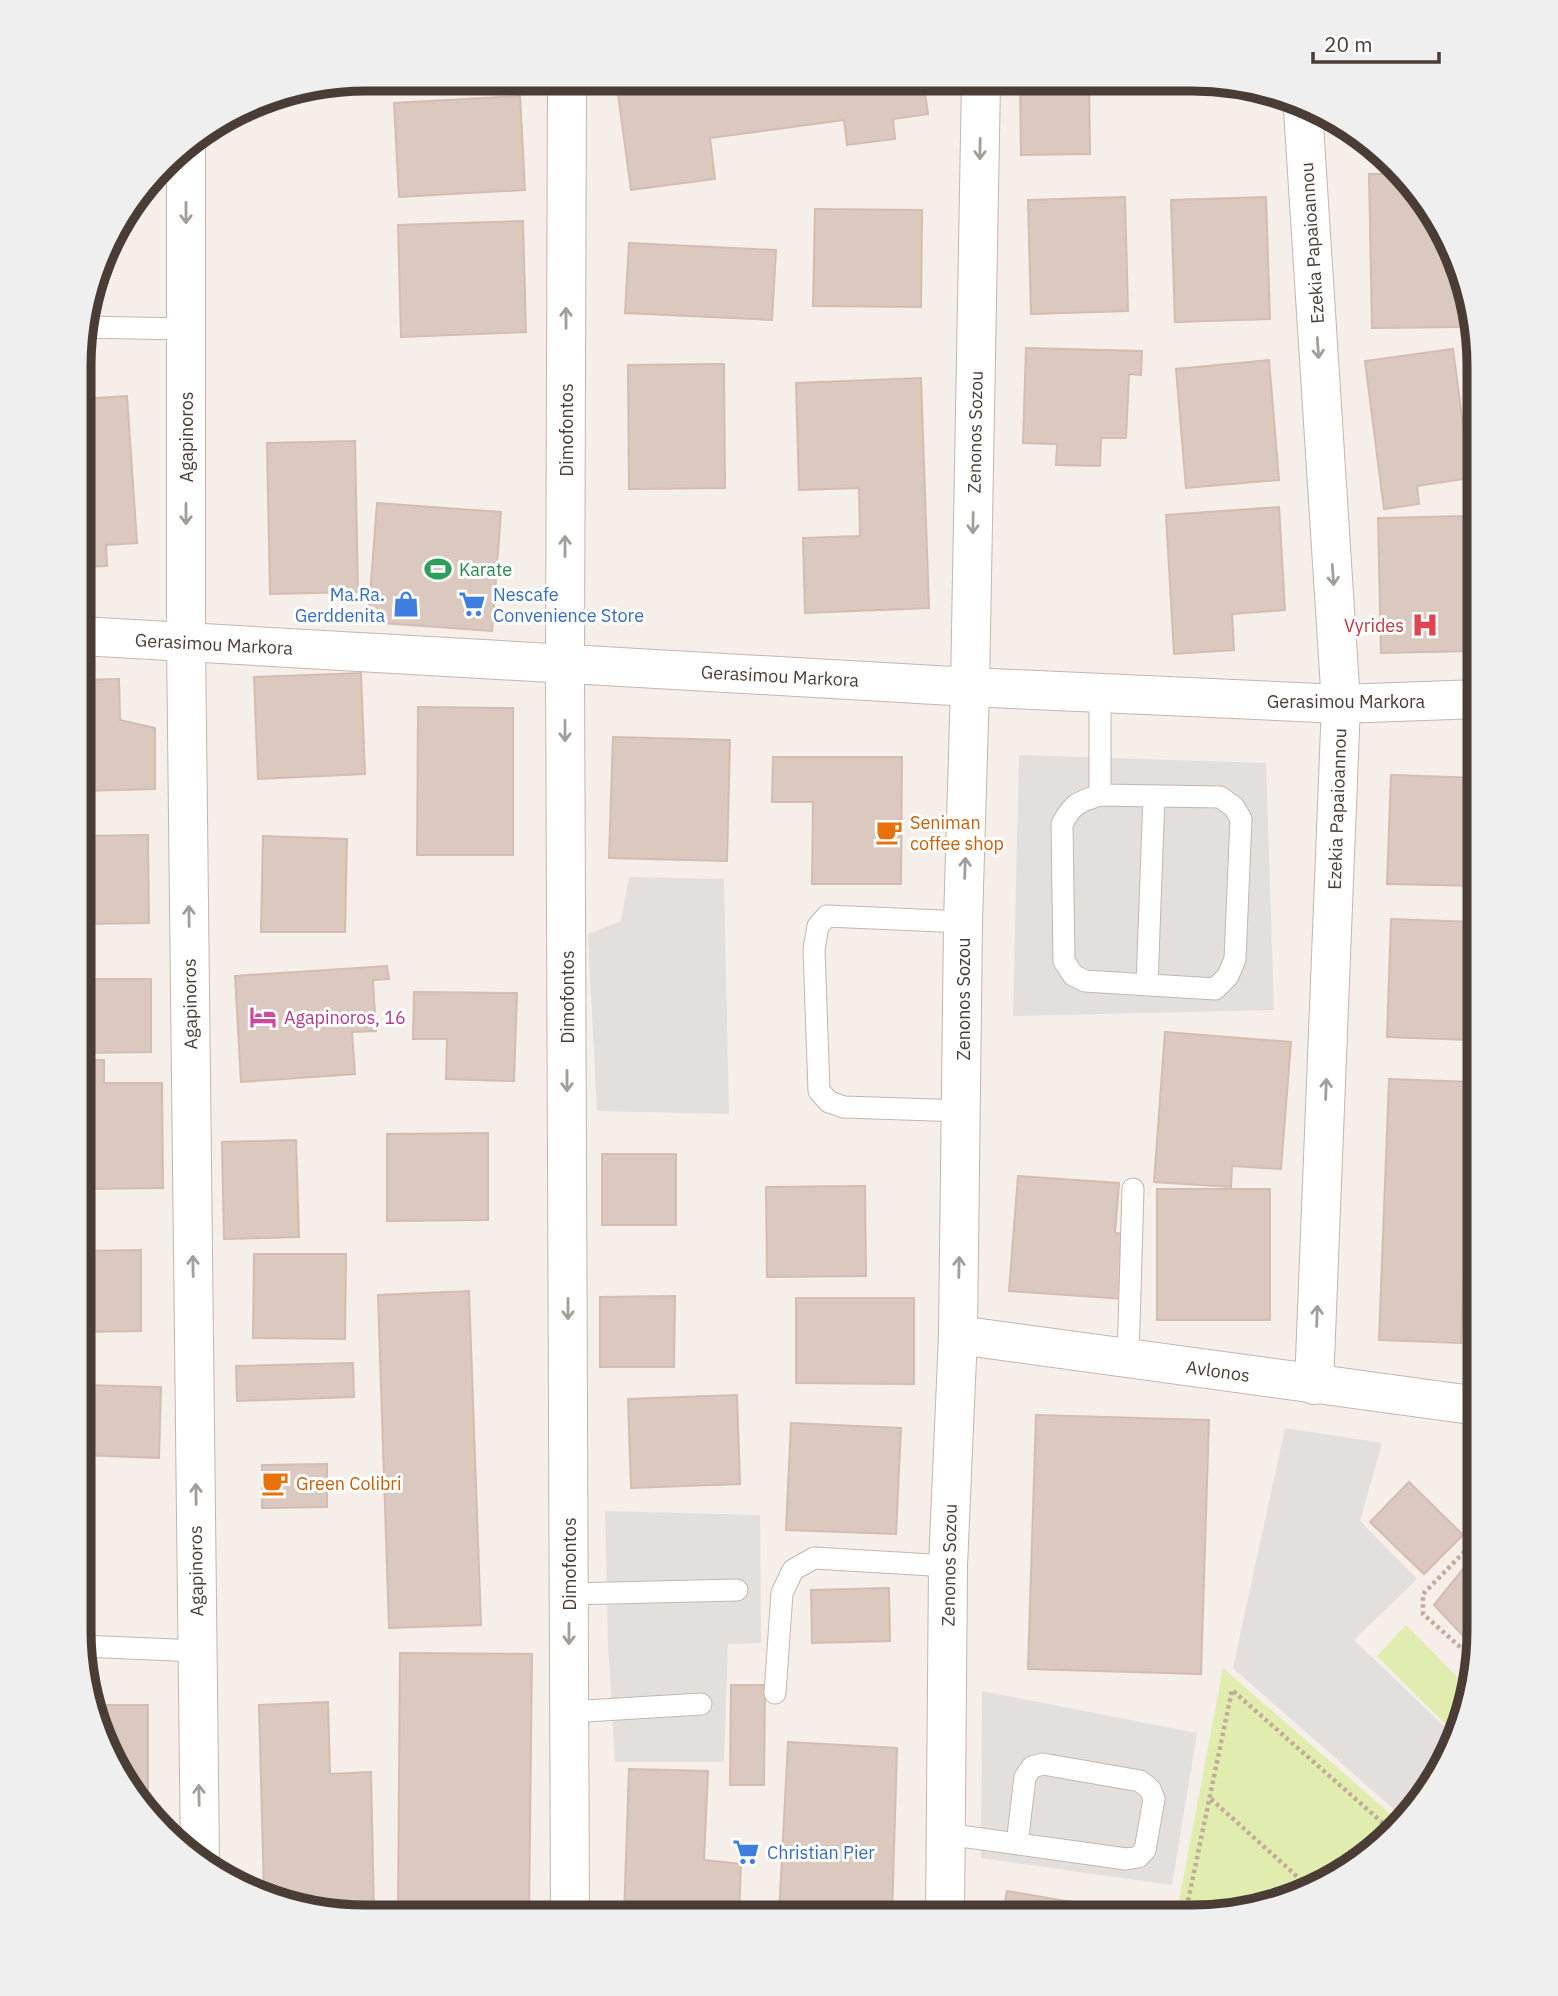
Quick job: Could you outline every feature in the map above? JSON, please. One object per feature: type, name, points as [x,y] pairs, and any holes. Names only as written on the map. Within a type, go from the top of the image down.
[{"type":"street","name":"Dimofontos","points":[[567,91],[565,663],[570,1905]]},
{"type":"street","name":"Zenonos Sozou","points":[[945,1905],[948,1566],[958,1335],[963,922],[981,91]]},
{"type":"street","name":"Ezekia Papaioannou","points":[[1303,115],[1341,704],[1314,1385]]},
{"type":"street","name":"Agapinoros","points":[[186,158],[186,642],[200,1849]]},
{"type":"street","name":"Gerasimou Markora","points":[[91,637],[1100,693],[1341,704],[1467,699]]},
{"type":"street","name":"Avlonos","points":[[958,1335],[1467,1404]]},
{"type":"lane","points":[[93,327],[186,329]]},
{"type":"lane","points":[[1100,693],[1100,795]]},
{"type":"lane","points":[[1100,795],[1154,796],[1220,797],[1234,807],[1241,819],[1235,959],[1228,976],[1215,989],[1085,981],[1073,975],[1063,961],[1062,824],[1068,812],[1077,802],[1100,795]]},
{"type":"lane","points":[[1147,985],[1154,796]]},
{"type":"lane","points":[[962,1111],[844,1107],[829,1102],[819,1091],[814,949],[818,926],[827,916],[963,922]]},
{"type":"lane","points":[[1128,1359],[1133,1189]]},
{"type":"lane","points":[[775,1693],[782,1593],[793,1570],[814,1559],[948,1566]]},
{"type":"lane","points":[[569,1594],[737,1590]]},
{"type":"lane","points":[[92,1646],[197,1651]]},
{"type":"lane","points":[[569,1712],[701,1703]]},
{"type":"lane","points":[[946,1833],[1017,1844],[1126,1859],[1138,1857],[1145,1850],[1154,1799],[1150,1789],[1140,1782],[1043,1765],[1032,1767],[1025,1777],[1017,1844]]},
{"type":"path","points":[[1466,1652],[1423,1614],[1423,1594],[1467,1549]]},
{"type":"path","points":[[1187,1905],[1232,1690],[1385,1825]]},
{"type":"path","points":[[1210,1798],[1303,1882]]},
{"type":"path","points":[[1188,1901],[1192,1905]]},
{"type":"green space","points":[[1406,1625],[1462,1682],[1449,1726],[1448,1727],[1377,1656]]},
{"type":"green space","points":[[1223,1668],[1394,1816],[1345,1859],[1297,1884],[1245,1900],[1178,1905]]},
{"type":"shaded area","points":[[1019,755],[1266,763],[1274,1010],[1013,1016]]},
{"type":"shaded area","points":[[629,877],[724,879],[729,1114],[597,1111],[588,934],[621,921]]},
{"type":"shaded area","points":[[1285,1428],[1382,1443],[1360,1521],[1417,1579],[1354,1640],[1448,1730],[1421,1783],[1398,1812],[1233,1668]]},
{"type":"shaded area","points":[[605,1511],[760,1515],[761,1643],[728,1644],[724,1762],[615,1762],[608,1644]]},
{"type":"shaded area","points":[[982,1691],[1197,1733],[1172,1885],[981,1858]]},
{"type":"building","points":[[618,91],[925,91],[928,114],[893,119],[895,139],[847,145],[844,120],[710,138],[715,179],[631,190]]},
{"type":"building","points":[[1020,91],[1089,91],[1090,154],[1021,155]]},
{"type":"building","points":[[520,96],[525,190],[399,197],[394,103]]},
{"type":"building","points":[[1369,174],[1388,174],[1421,213],[1439,244],[1458,295],[1460,327],[1372,328]]},
{"type":"building","points":[[1125,197],[1128,311],[1031,314],[1028,200]]},
{"type":"building","points":[[1266,197],[1270,319],[1175,322],[1171,200]]},
{"type":"building","points":[[815,209],[922,210],[921,307],[813,306]]},
{"type":"building","points":[[523,221],[526,332],[401,337],[398,225]]},
{"type":"building","points":[[629,243],[776,250],[772,320],[625,313]]},
{"type":"building","points":[[1026,348],[1142,351],[1141,375],[1129,374],[1126,438],[1101,438],[1100,466],[1056,465],[1057,444],[1023,443]]},
{"type":"building","points":[[1453,349],[1467,455],[1467,478],[1417,486],[1419,504],[1384,509],[1365,361]]},
{"type":"building","points":[[1269,360],[1279,480],[1186,488],[1176,369]]},
{"type":"building","points":[[724,364],[725,488],[629,489],[628,365]]},
{"type":"building","points":[[921,378],[929,608],[805,613],[803,538],[860,536],[859,488],[799,490],[796,383]]},
{"type":"building","points":[[127,396],[137,543],[106,545],[107,566],[91,567],[91,398]]},
{"type":"building","points":[[355,441],[358,592],[270,594],[267,443]]},
{"type":"building","points":[[377,503],[501,512],[492,631],[368,622]]},
{"type":"building","points":[[1279,507],[1285,610],[1232,614],[1234,650],[1174,654],[1166,515]]},
{"type":"building","points":[[1467,516],[1467,651],[1381,653],[1378,518]]},
{"type":"building","points":[[361,673],[365,774],[258,779],[254,677]]},
{"type":"building","points":[[119,679],[120,720],[155,728],[155,789],[91,791],[91,680]]},
{"type":"building","points":[[418,707],[513,708],[513,855],[417,855]]},
{"type":"building","points":[[613,737],[730,740],[727,861],[609,858]]},
{"type":"building","points":[[773,757],[902,757],[901,884],[812,884],[813,802],[772,802]]},
{"type":"building","points":[[1391,775],[1467,778],[1467,886],[1387,884]]},
{"type":"building","points":[[148,835],[149,923],[91,924],[91,836]]},
{"type":"building","points":[[263,836],[347,839],[345,932],[261,932]]},
{"type":"building","points":[[1391,919],[1467,922],[1467,1040],[1387,1037]]},
{"type":"building","points":[[387,966],[389,979],[373,980],[376,1031],[352,1032],[355,1074],[241,1082],[235,976]]},
{"type":"building","points":[[91,979],[151,979],[151,1052],[91,1053]]},
{"type":"building","points":[[414,992],[517,993],[514,1081],[446,1079],[447,1039],[413,1039]]},
{"type":"building","points":[[1165,1032],[1291,1042],[1281,1169],[1232,1166],[1231,1187],[1154,1182]]},
{"type":"building","points":[[91,1060],[104,1060],[104,1083],[162,1083],[163,1188],[91,1189]]},
{"type":"building","points":[[1389,1079],[1467,1082],[1467,1186],[1461,1343],[1379,1340]]},
{"type":"building","points":[[488,1133],[488,1220],[387,1221],[387,1134]]},
{"type":"building","points":[[296,1140],[299,1237],[224,1239],[222,1142]]},
{"type":"building","points":[[602,1154],[676,1154],[676,1225],[602,1225]]},
{"type":"building","points":[[1018,1176],[1119,1183],[1115,1233],[1130,1234],[1125,1299],[1009,1291]]},
{"type":"building","points":[[865,1186],[866,1276],[767,1277],[766,1187]]},
{"type":"building","points":[[1157,1189],[1270,1189],[1270,1320],[1157,1320]]},
{"type":"building","points":[[141,1250],[141,1331],[91,1332],[91,1251]]},
{"type":"building","points":[[254,1254],[346,1254],[345,1339],[253,1338]]},
{"type":"building","points":[[469,1291],[481,1625],[389,1628],[378,1295]]},
{"type":"building","points":[[675,1296],[674,1367],[600,1367],[600,1297]]},
{"type":"building","points":[[796,1298],[914,1298],[914,1384],[796,1383]]},
{"type":"building","points":[[353,1363],[354,1397],[237,1401],[236,1366]]},
{"type":"building","points":[[91,1385],[161,1387],[159,1458],[91,1455]]},
{"type":"building","points":[[737,1395],[740,1484],[631,1488],[628,1399]]},
{"type":"building","points":[[1036,1415],[1209,1420],[1201,1674],[1028,1669]]},
{"type":"building","points":[[791,1423],[901,1428],[896,1534],[786,1530]]},
{"type":"building","points":[[327,1464],[327,1507],[262,1508],[262,1465]]},
{"type":"building","points":[[1409,1482],[1463,1535],[1424,1574],[1370,1522]]},
{"type":"building","points":[[1467,1564],[1467,1639],[1434,1605]]},
{"type":"building","points":[[889,1588],[890,1641],[812,1643],[811,1590]]},
{"type":"building","points":[[400,1653],[532,1654],[529,1905],[398,1905]]},
{"type":"building","points":[[731,1685],[765,1685],[764,1785],[730,1785]]},
{"type":"building","points":[[328,1702],[330,1774],[371,1772],[374,1905],[313,1900],[264,1885],[259,1705]]},
{"type":"building","points":[[101,1705],[148,1705],[148,1797],[119,1752]]},
{"type":"building","points":[[788,1742],[897,1748],[892,1905],[780,1905]]},
{"type":"building","points":[[629,1769],[708,1771],[704,1860],[741,1864],[739,1905],[624,1905]]},
{"type":"building","points":[[1007,1891],[1089,1905],[1004,1905]]},
{"type":"place","name":"Karate","points":[[438,569]]},
{"type":"place","name":"Ma.Ra. Gerddenita","points":[[406,604]]},
{"type":"place","name":"Nescafe Convenience Store","points":[[472,604]]},
{"type":"place","name":"Vyrides","points":[[1425,625]]},
{"type":"place","name":"Seniman coffee shop","points":[[889,832]]},
{"type":"place","name":"Agapinoros, 16","points":[[263,1017]]},
{"type":"place","name":"Green Colibri","points":[[275,1483]]},
{"type":"place","name":"Christian Pier","points":[[746,1852]]}]
